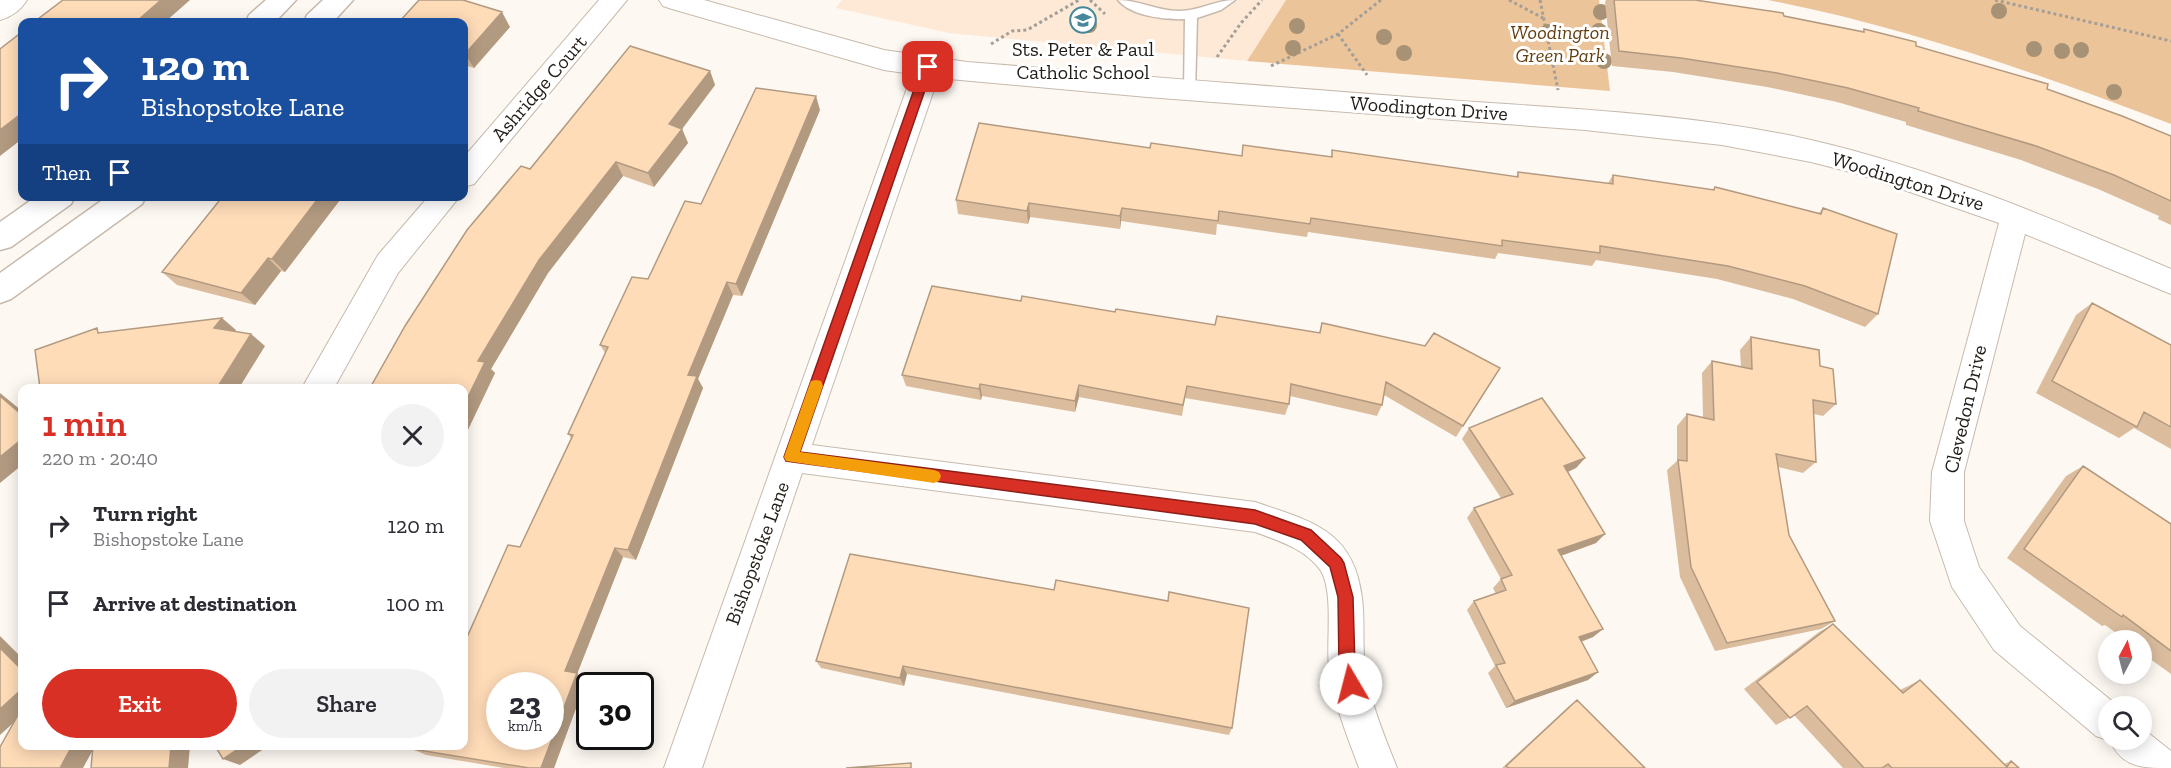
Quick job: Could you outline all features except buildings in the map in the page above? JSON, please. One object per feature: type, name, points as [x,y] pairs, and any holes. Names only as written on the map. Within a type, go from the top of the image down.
[{"type":"street","points":[[0,11],[14,0]]},
{"type":"street","points":[[264,18],[283,0]]},
{"type":"street","points":[[321,18],[340,0]]},
{"type":"street","name":"Ashridge Court","points":[[468,171],[614,0]]},
{"type":"street","name":"Woodington Drive","points":[[672,0],[884,60],[928,67],[1567,119],[1747,139],[1811,152],[1920,182],[2015,216],[2171,282]]},
{"type":"street","name":"Bishopstoke Lane","points":[[682,768],[928,67]]},
{"type":"street","points":[[0,238],[53,201]]},
{"type":"street","points":[[0,290],[124,201]]},
{"type":"street","points":[[320,384],[388,264],[442,201]]},
{"type":"street","name":"Clevedon Drive","points":[[2015,216],[1948,472],[1947,521],[1964,575],[2007,638],[2098,714]]},
{"type":"street","points":[[791,457],[1255,517],[1306,535],[1336,563],[1345,597],[1347,667],[1359,719],[1378,768]]},
{"type":"street","points":[[2140,750],[2163,768]]},
{"type":"lane","points":[[1124,0],[1170,16],[1210,12],[1229,0]]},
{"type":"lane","points":[[1190,90],[1191,15]]},
{"type":"path","points":[[991,44],[1012,31],[1027,30],[1079,0]]},
{"type":"path","points":[[1217,63],[1217,54],[1241,22],[1262,0]]},
{"type":"path","points":[[1270,66],[1338,34],[1381,0]]},
{"type":"path","points":[[1509,0],[1543,18]]},
{"type":"path","points":[[1540,0],[1557,89],[1567,119]]},
{"type":"path","points":[[1995,0],[2022,8],[2171,40]]},
{"type":"path","points":[[1338,34],[1367,75]]},
{"type":"shaded area","name":"Sts. Peter & Paul Catholic School","points":[[842,0],[1286,0],[1247,61],[949,33],[836,8]]},
{"type":"green space","name":"Woodington Green Park","points":[[1286,0],[1599,0],[1610,91],[1247,61]]},
{"type":"green space","points":[[1768,0],[2171,0],[2171,124],[1972,53],[1871,24]]},
{"type":"slow traffic","points":[[816,386],[791,457],[934,476]]},
{"type":"place","name":"Sts. Peter & Paul Catholic School","points":[[1083,20]]},
{"type":"route","points":[[928,67],[791,457],[1255,517],[1306,535],[1336,563],[1345,597],[1347,667],[1351,684]]}]
